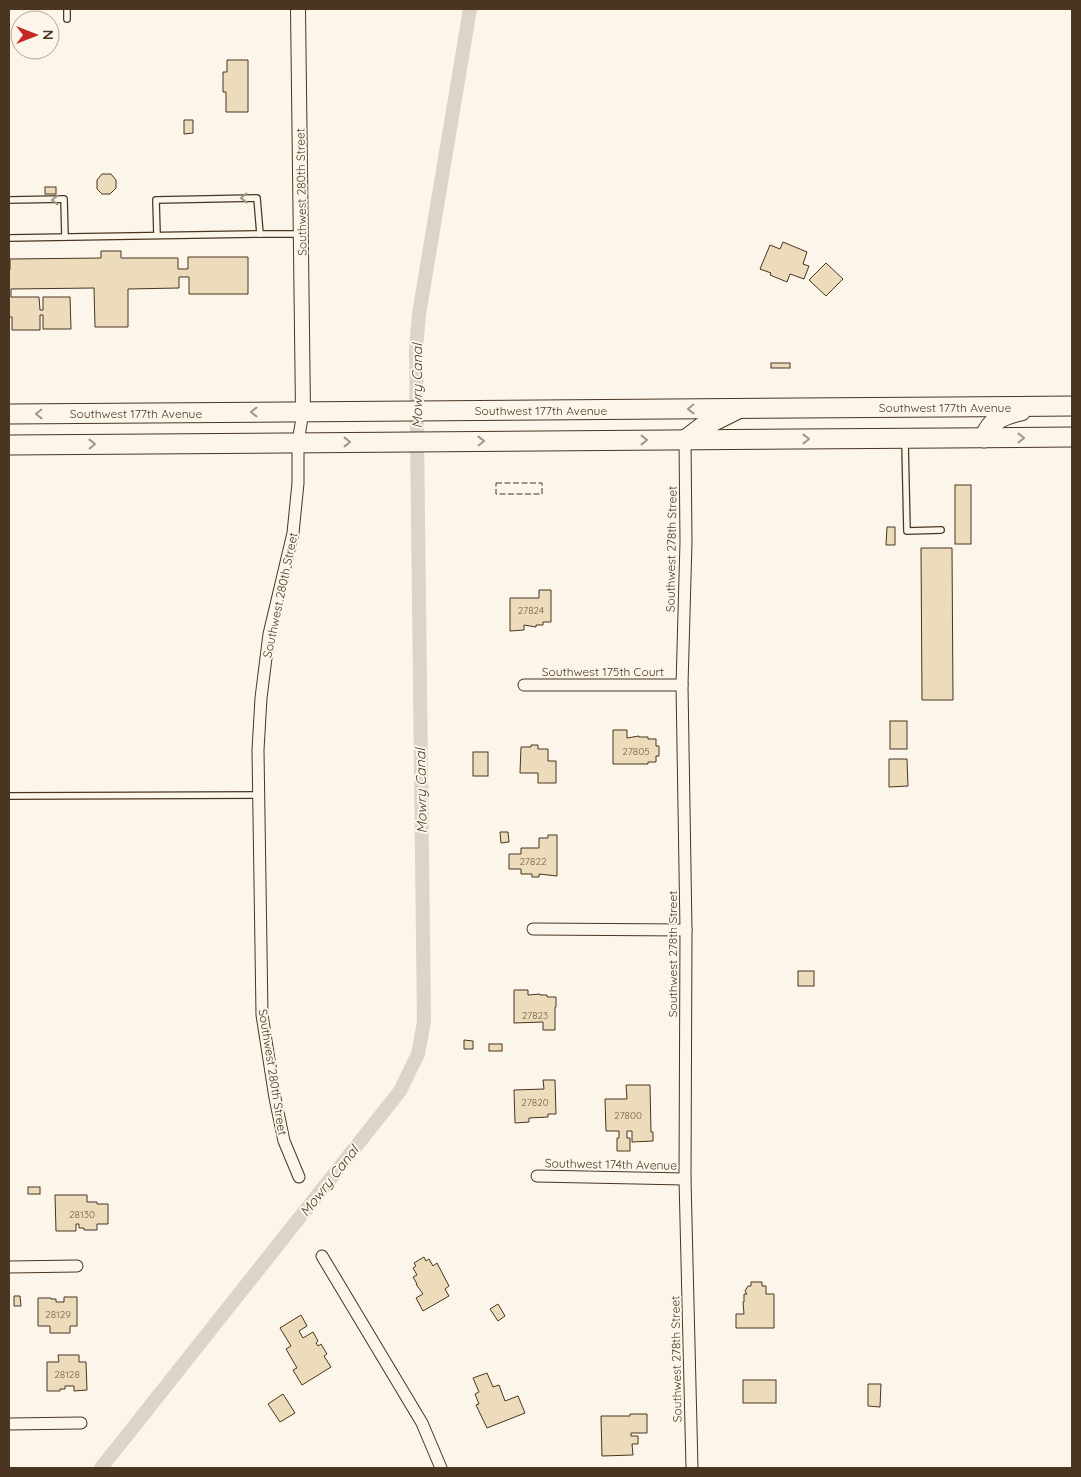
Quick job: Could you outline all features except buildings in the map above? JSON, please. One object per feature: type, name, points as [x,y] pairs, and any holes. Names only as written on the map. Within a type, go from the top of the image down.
[{"type":"highway","points":[[984,438],[988,427],[999,418],[1044,406]]},
{"type":"highway","name":"Southwest 177th Avenue","points":[[9,414],[1072,406]]},
{"type":"highway","points":[[685,440],[702,427],[739,409]]},
{"type":"highway","points":[[9,445],[1072,437]]},
{"type":"street","name":"Southwest 280th Street","points":[[298,9],[303,412],[298,442],[298,483],[293,533],[269,634],[261,698],[258,750],[262,1015],[284,1142],[298,1177]]},
{"type":"street","name":"Southwest 278th Street","points":[[685,440],[686,542],[682,685],[686,930],[685,1179],[692,1468]]},
{"type":"street","name":"Southwest 175th Court","points":[[524,685],[682,685]]},
{"type":"street","points":[[533,929],[686,930]]},
{"type":"street","name":"Southwest 174th Avenue","points":[[537,1176],[685,1179]]},
{"type":"street","points":[[322,1256],[422,1423],[441,1468]]},
{"type":"street","points":[[9,1267],[77,1266]]},
{"type":"street","points":[[9,1424],[81,1423]]},
{"type":"lane","points":[[67,9],[67,19]]},
{"type":"lane","points":[[157,235],[156,200],[256,198],[260,234]]},
{"type":"lane","points":[[9,200],[64,200],[65,237]]},
{"type":"lane","points":[[9,238],[301,234]]},
{"type":"lane","points":[[906,438],[907,531],[940,530]]},
{"type":"lane","points":[[9,796],[259,796]]},
{"type":"waterway","name":"Mowry Canal","points":[[101,1468],[400,1091],[418,1054],[424,1022],[416,349],[419,314],[470,9]]},
{"type":"fence","points":[[496,483],[542,483],[542,494],[496,494],[496,483]]}]
